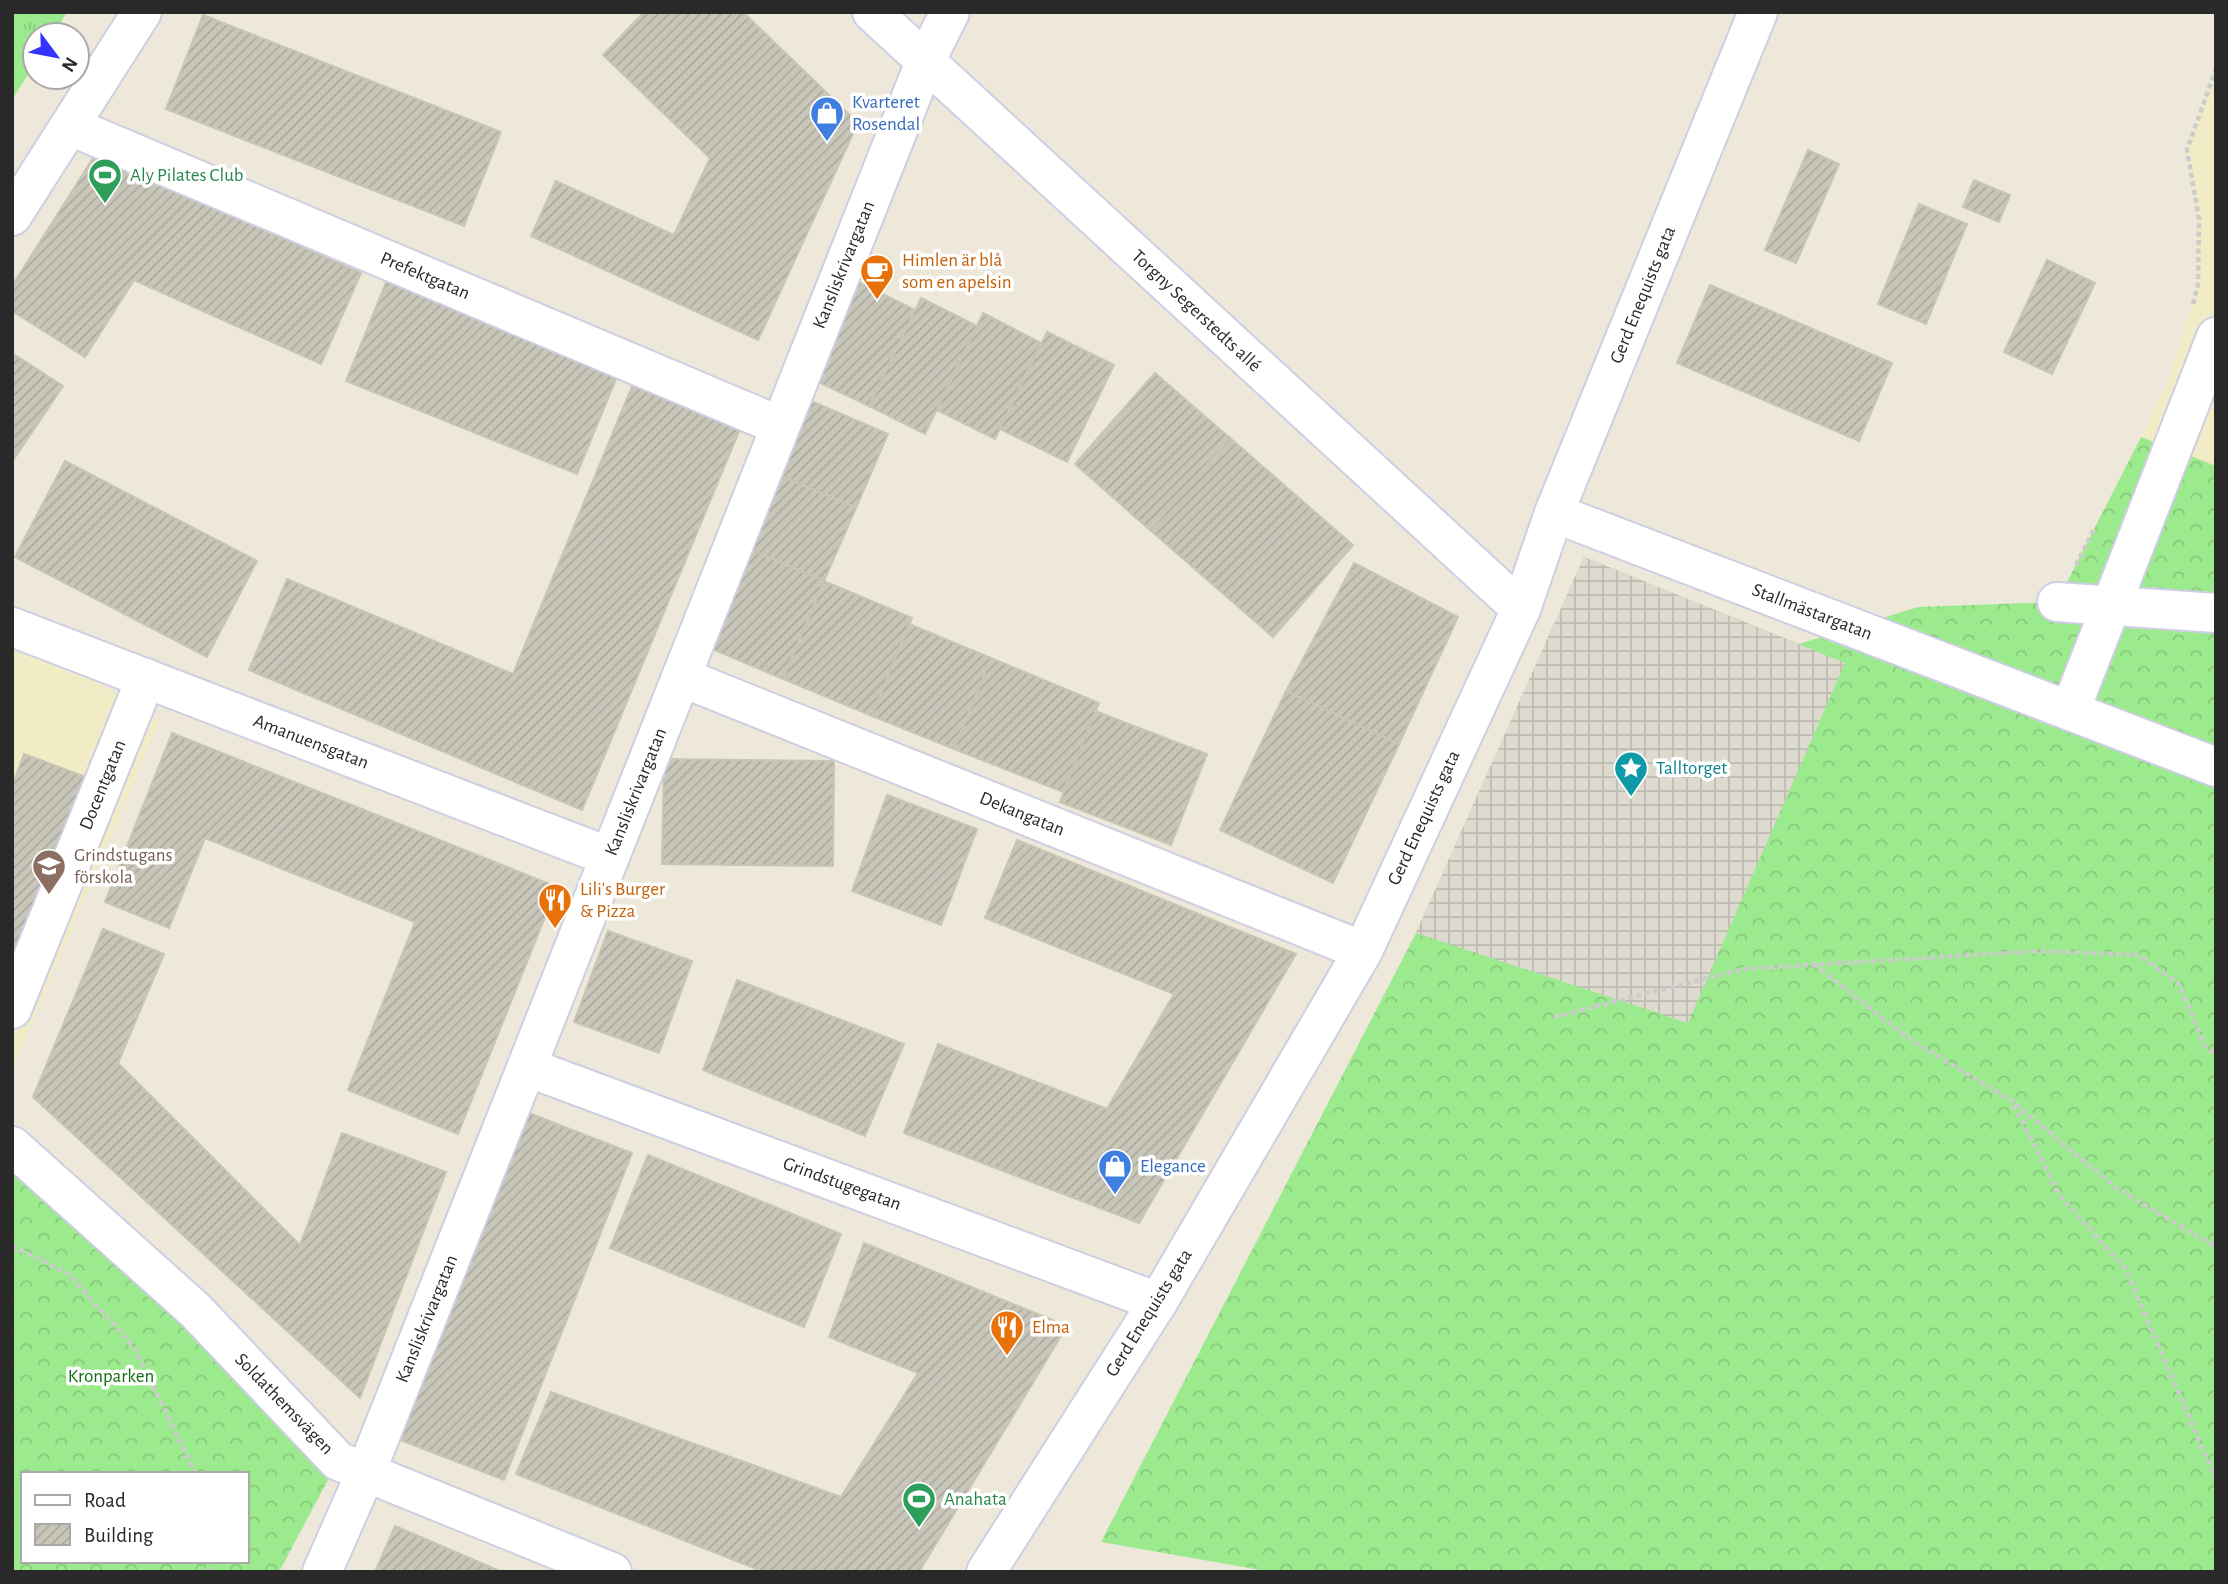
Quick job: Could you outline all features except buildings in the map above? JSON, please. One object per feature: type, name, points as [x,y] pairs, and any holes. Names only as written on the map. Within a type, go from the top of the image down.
[{"type":"street","points":[[12,216],[142,12]]},
{"type":"street","name":"Torgny Segerstedts allé","points":[[872,12],[1521,609]]},
{"type":"street","name":"Kansliskrivargatan","points":[[322,1572],[366,1472],[925,62],[950,12]]},
{"type":"street","name":"Gerd Enequists gata","points":[[986,1572],[1158,1302],[1363,951],[1521,609],[1555,513],[1758,12]]},
{"type":"street","name":"Prefektgatan","points":[[70,126],[780,426]]},
{"type":"street","points":[[2070,711],[2112,606],[2203,324]]},
{"type":"street","name":"Stallmästargatan","points":[[1555,513],[2216,767]]},
{"type":"street","points":[[2057,602],[2216,612]]},
{"type":"street","name":"Amanuensgatan","points":[[12,627],[610,857]]},
{"type":"street","name":"Dekangatan","points":[[681,677],[1363,951]]},
{"type":"street","name":"Docentgatan","points":[[12,1009],[146,678]]},
{"type":"street","name":"Grindstugegatan","points":[[527,1067],[1158,1302]]},
{"type":"street","name":"Soldathemsvägen","points":[[12,1146],[195,1310],[338,1461],[600,1570]]},
{"type":"path","points":[[2203,324],[2198,285],[2199,219],[2188,150],[2216,69]]},
{"type":"path","points":[[2057,602],[2100,517]]},
{"type":"path","points":[[1554,1017],[1744,968],[2040,951],[2138,955],[2179,984],[2205,1047],[2216,1055]]},
{"type":"path","points":[[1813,964],[1908,1038],[2012,1101],[2116,1188],[2216,1247]]},
{"type":"path","points":[[2012,1101],[2060,1196],[2125,1268],[2216,1480]]},
{"type":"path","points":[[12,1246],[69,1274],[135,1349],[195,1472]]},
{"type":"shaded area","points":[[2216,69],[2216,466],[2141,437],[2167,385],[2198,285],[2199,219],[2187,150]]},
{"type":"shaded area","name":"Talltorget","points":[[1584,557],[1845,663],[1688,1023],[1416,933]]},
{"type":"shaded area","name":"Grindstugans förskola","points":[[12,630],[159,721],[12,1071]]},
{"type":"green space","points":[[12,12],[67,12],[62,21],[21,21],[21,86],[12,100]]},
{"type":"green space","points":[[2141,437],[2216,466],[2216,1572],[1272,1572],[1101,1542],[1416,933],[1584,557],[1799,644],[1918,607],[2057,602]]},
{"type":"green space","name":"Kronparken","points":[[12,1159],[338,1461],[279,1572],[12,1572]]},
{"type":"place","name":"Kvarteret Rosendal","points":[[827,143]]},
{"type":"place","name":"Aly Pilates Club","points":[[105,205]]},
{"type":"place","name":"Himlen är blå som en apelsin","points":[[877,301]]},
{"type":"place","name":"Talltorget","points":[[1631,798]]},
{"type":"place","name":"Grindstugans förskola","points":[[49,896]]},
{"type":"place","name":"Lili's Burger & Pizza","points":[[555,930]]},
{"type":"place","name":"Elegance","points":[[1115,1196]]},
{"type":"place","name":"Elma","points":[[1007,1357]]},
{"type":"place","name":"Anahata","points":[[919,1529]]}]
